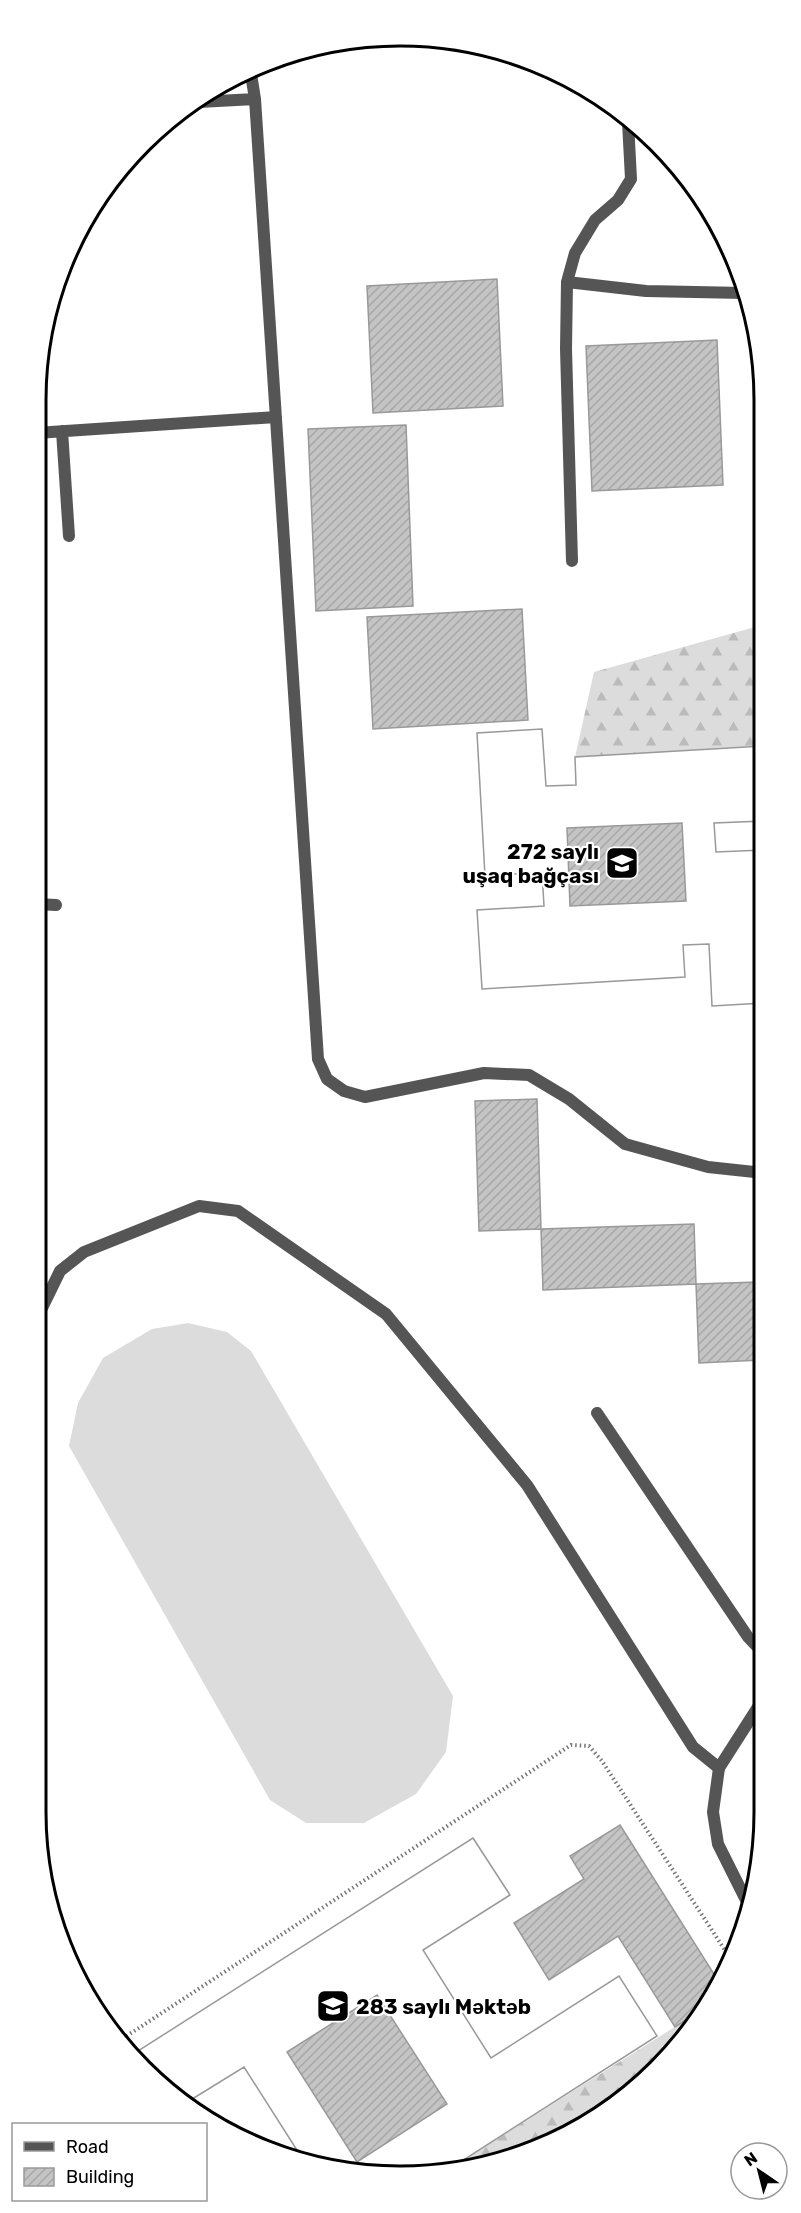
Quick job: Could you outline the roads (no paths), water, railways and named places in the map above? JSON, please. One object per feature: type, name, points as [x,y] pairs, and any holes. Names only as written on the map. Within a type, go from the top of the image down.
[{"type":"street","points":[[252,79],[255,99],[318,1059],[327,1079],[344,1091],[365,1097],[484,1073],[529,1075],[569,1099],[626,1144],[708,1167],[754,1172]]},
{"type":"street","points":[[212,101],[255,99]]},
{"type":"street","points":[[572,561],[566,349],[567,282],[575,254],[595,220],[618,200],[631,179],[628,130]]},
{"type":"street","points":[[567,282],[646,291],[738,293]]},
{"type":"street","points":[[46,432],[276,417]]},
{"type":"street","points":[[62,431],[69,536]]},
{"type":"street","points":[[46,904],[56,904]]},
{"type":"street","points":[[46,1300],[60,1271],[84,1252],[199,1206],[238,1211],[386,1314],[527,1485],[693,1747],[719,1768]]},
{"type":"street","points":[[597,1413],[754,1643]]},
{"type":"street","points":[[744,1896],[718,1844],[713,1812],[719,1768],[754,1713]]},
{"type":"place","name":"272 saylı uşaq bağçası","points":[[622,863]]},
{"type":"place","name":"283 saylı Məktəb","points":[[333,2006]]}]
